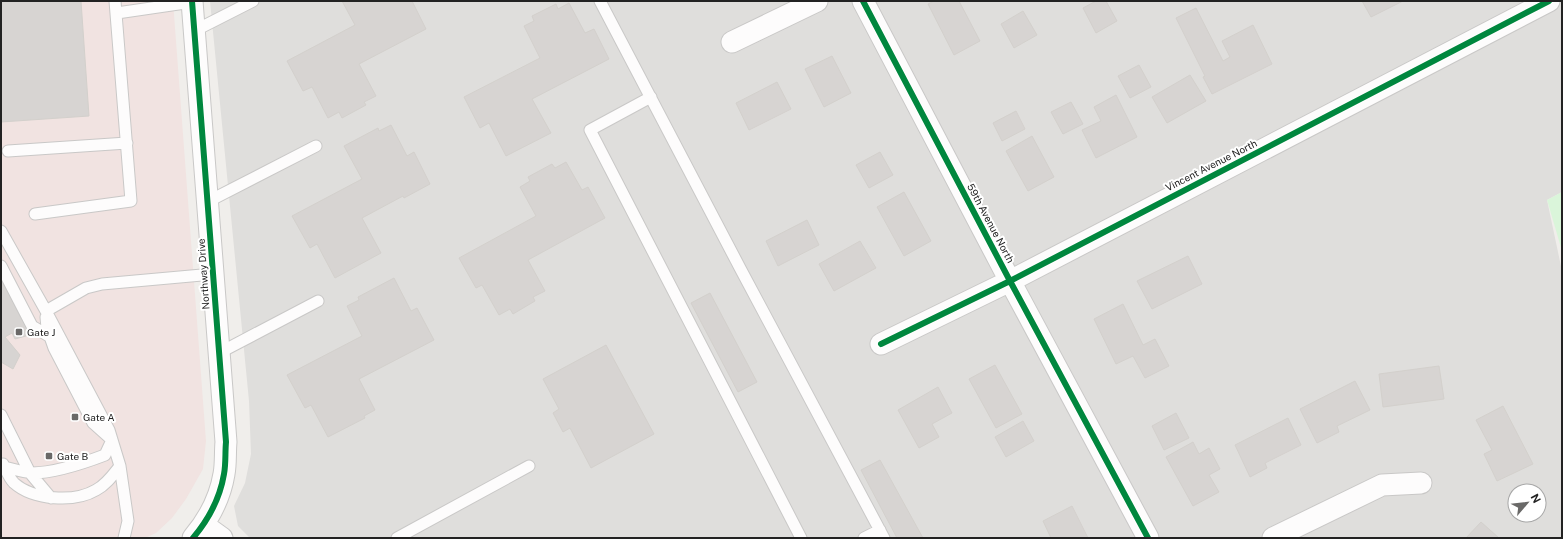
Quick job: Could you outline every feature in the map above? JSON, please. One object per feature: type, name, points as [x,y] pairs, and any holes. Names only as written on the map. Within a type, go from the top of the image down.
[{"type":"street","name":"Northway Drive","points":[[192,1],[226,442],[224,473],[216,503],[199,531],[222,538]]},
{"type":"street","points":[[732,42],[817,1]]},
{"type":"street","name":"59th Avenue North","points":[[863,1],[1010,281],[1148,538]]},
{"type":"street","name":"Vincent Avenue North","points":[[881,344],[1010,281],[1549,1]]},
{"type":"street","points":[[1273,538],[1382,485],[1421,483]]},
{"type":"lane","points":[[35,214],[131,201],[116,1]]},
{"type":"lane","points":[[117,13],[192,1]]},
{"type":"lane","points":[[194,31],[253,1]]},
{"type":"lane","points":[[600,1],[882,534],[864,538]]},
{"type":"lane","points":[[651,97],[590,130],[801,538]]},
{"type":"lane","points":[[8,151],[127,143]]},
{"type":"lane","points":[[207,202],[316,146]]},
{"type":"lane","points":[[1,231],[46,311],[109,430],[120,466],[128,521],[124,538]]},
{"type":"lane","points":[[1,266],[32,326],[63,344]]},
{"type":"lane","points":[[46,311],[86,288],[102,284],[213,274]]},
{"type":"lane","points":[[219,353],[318,301]]},
{"type":"lane","points":[[46,311],[47,328],[54,348],[93,423],[112,440]]},
{"type":"lane","points":[[1,415],[30,473],[51,498]]},
{"type":"lane","points":[[3,464],[30,473],[43,472],[88,462],[105,455],[112,440]]},
{"type":"lane","points":[[3,464],[12,481],[22,489],[51,498],[72,498],[96,491],[109,480],[120,466]]},
{"type":"lane","points":[[397,538],[529,466]]},
{"type":"shaded area","points":[[1,1],[173,1],[206,441],[203,469],[186,499],[172,518],[156,533],[145,538],[1,538]]},
{"type":"shaded area","points":[[210,1],[1562,1],[1562,192],[1547,200],[1562,271],[1562,538],[250,538],[238,526],[234,506],[245,483],[251,454],[249,401]]},
{"type":"green space","points":[[1562,192],[1562,251],[1547,200]]},
{"type":"building","points":[[1,1],[81,1],[89,116],[1,122]]},
{"type":"building","points":[[342,1],[412,1],[426,29],[359,64],[376,96],[364,102],[366,105],[342,118],[339,112],[328,118],[312,87],[303,91],[287,61],[355,25]]},
{"type":"building","points":[[934,1],[959,1],[980,41],[954,55],[928,4]]},
{"type":"building","points":[[1096,1],[1106,1],[1117,21],[1096,33],[1083,8]]},
{"type":"building","points":[[1362,1],[1403,1],[1371,17]]},
{"type":"building","points":[[569,3],[585,33],[594,29],[609,59],[532,99],[551,133],[506,156],[489,123],[480,128],[464,97],[540,58],[524,26],[534,21],[532,16],[556,4],[558,9]]},
{"type":"building","points":[[1196,8],[1223,61],[1230,57],[1222,41],[1253,25],[1272,64],[1212,94],[1203,77],[1205,76],[1176,18]]},
{"type":"building","points":[[1023,11],[1037,35],[1014,48],[1001,24]]},
{"type":"building","points":[[832,56],[851,93],[824,107],[805,69]]},
{"type":"building","points":[[1139,65],[1151,87],[1130,98],[1118,76]]},
{"type":"building","points":[[1190,75],[1206,101],[1167,123],[1152,97]]},
{"type":"building","points":[[777,82],[791,109],[749,130],[736,103]]},
{"type":"building","points":[[1116,95],[1137,137],[1096,158],[1082,130],[1101,121],[1094,107]]},
{"type":"building","points":[[1071,102],[1083,124],[1063,134],[1051,112]]},
{"type":"building","points":[[1016,111],[1025,129],[1002,141],[993,123]]},
{"type":"building","points":[[391,125],[407,156],[414,152],[430,184],[404,198],[403,196],[362,218],[381,253],[335,278],[317,244],[310,248],[292,216],[362,179],[344,146],[378,128],[379,131]]},
{"type":"building","points":[[1032,136],[1054,177],[1028,191],[1006,151]]},
{"type":"building","points":[[880,152],[893,175],[869,188],[856,165]]},
{"type":"building","points":[[566,162],[582,190],[588,187],[605,218],[528,260],[545,291],[533,297],[535,301],[513,314],[510,309],[499,315],[482,285],[476,288],[459,258],[536,216],[520,187],[530,181],[528,177],[552,164],[555,168]]},
{"type":"building","points":[[904,192],[931,241],[904,256],[877,207]]},
{"type":"building","points":[[807,220],[819,245],[778,266],[766,241]]},
{"type":"building","points":[[860,241],[876,268],[834,291],[819,264]]},
{"type":"building","points":[[1188,256],[1202,284],[1152,309],[1137,281]]},
{"type":"building","points":[[1,270],[34,332],[15,339],[12,333],[5,337],[20,355],[13,369],[1,362]]},
{"type":"building","points":[[394,278],[411,311],[417,308],[434,340],[359,379],[375,410],[364,416],[365,418],[328,437],[311,405],[305,408],[287,375],[362,336],[347,306],[359,300],[358,297]]},
{"type":"building","points":[[710,293],[757,382],[738,392],[691,303]]},
{"type":"building","points":[[1123,304],[1143,345],[1155,339],[1169,366],[1145,378],[1133,356],[1116,364],[1094,319]]},
{"type":"building","points":[[606,345],[654,434],[591,468],[570,428],[563,432],[553,413],[559,409],[543,379]]},
{"type":"building","points":[[995,365],[1022,414],[996,428],[969,379]]},
{"type":"building","points":[[1439,366],[1444,399],[1383,407],[1379,374]]},
{"type":"building","points":[[1355,381],[1370,410],[1337,426],[1339,432],[1317,443],[1300,409]]},
{"type":"building","points":[[938,387],[952,413],[932,424],[939,437],[919,448],[898,410]]},
{"type":"building","points":[[1503,406],[1533,464],[1497,481],[1484,454],[1492,450],[1476,420]]},
{"type":"building","points":[[1176,413],[1189,438],[1164,450],[1152,426]]},
{"type":"building","points":[[1288,418],[1301,445],[1265,463],[1267,468],[1250,477],[1235,445]]},
{"type":"building","points":[[1023,421],[1034,441],[1006,457],[995,437]]},
{"type":"building","points":[[1193,442],[1199,454],[1209,448],[1220,469],[1209,475],[1219,492],[1193,506],[1166,457]]},
{"type":"building","points":[[880,460],[923,538],[897,538],[861,470]]},
{"type":"building","points":[[1072,506],[1088,538],[1051,538],[1043,521]]},
{"type":"building","points":[[1481,522],[1499,538],[1466,538]]},
{"type":"cycle path","points":[[192,1],[226,442],[225,470],[217,500],[209,516],[193,538]]},
{"type":"cycle path","points":[[863,1],[1010,281],[1148,538]]},
{"type":"cycle path","points":[[881,344],[1010,281],[1549,1]]},
{"type":"place","name":"Gate J","points":[[19,332]]},
{"type":"place","name":"Gate A","points":[[75,417]]},
{"type":"place","name":"Gate B","points":[[49,456]]}]
